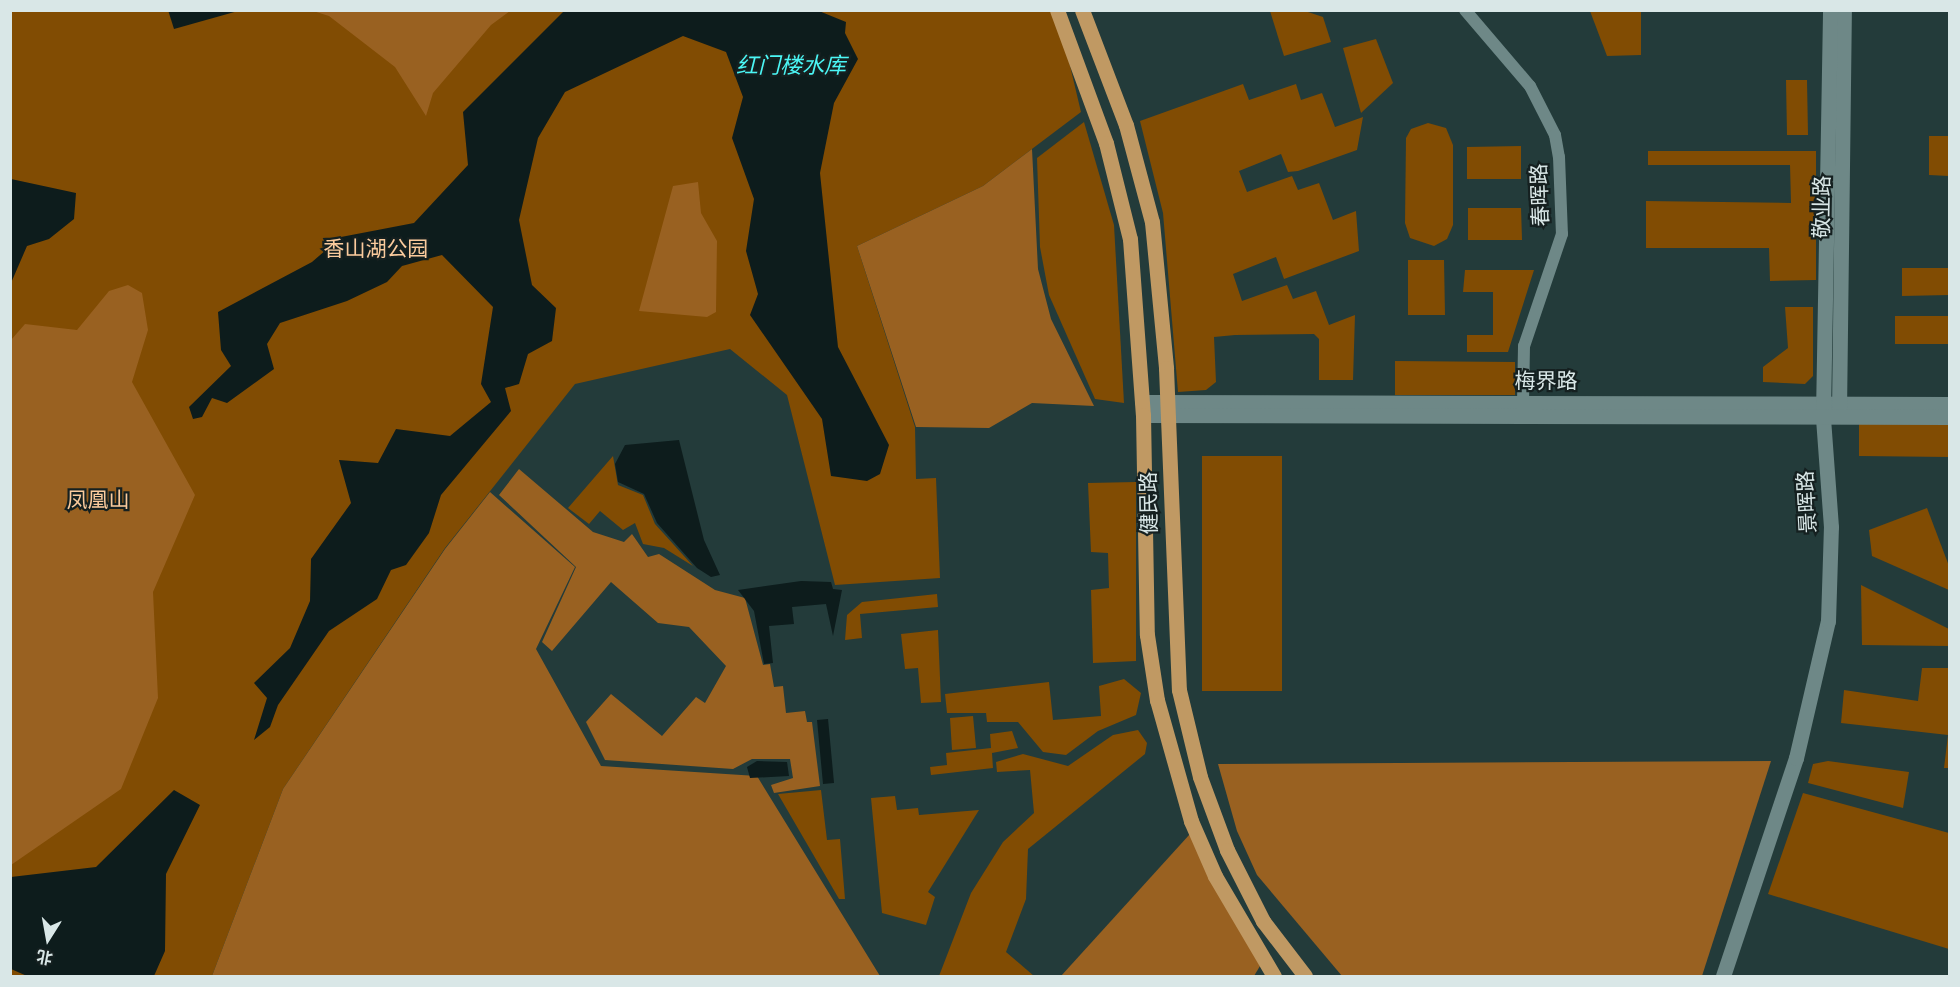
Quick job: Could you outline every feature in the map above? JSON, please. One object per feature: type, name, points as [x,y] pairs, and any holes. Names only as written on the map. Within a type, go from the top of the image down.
[{"type":"main road","name":"健民路","points":[[1057,10],[1107,143],[1124,210],[1142,408],[1147,635],[1161,717],[1189,815],[1215,876],[1274,976]]},
{"type":"main road","name":"健民路","points":[[1082,10],[1126,125],[1152,222],[1168,409],[1174,655],[1188,729],[1232,860],[1263,921],[1305,976]]},
{"type":"main road","name":"景晖路","points":[[1723,976],[1796,758],[1828,621],[1831,527],[1830,10]]},
{"type":"main road","name":"敬业路","points":[[1831,411],[1844,10]]},
{"type":"main road","name":"梅界路","points":[[1168,409],[1523,402],[1831,411],[1950,404]]},
{"type":"main road","points":[[1142,408],[1831,411],[1950,417]]},
{"type":"street","name":"春晖路","points":[[1465,10],[1530,86],[1555,135],[1559,157],[1562,234],[1524,346],[1523,402]]},
{"type":"green space","points":[[510,10],[491,25],[433,93],[426,116],[395,67],[329,16],[313,11]]},
{"type":"green space","name":"香山湖公园","points":[[10,11],[1057,11],[1081,112],[983,186],[857,246],[915,427],[916,479],[936,478],[940,578],[835,585],[787,395],[730,349],[575,384],[445,548],[283,789],[212,976],[11,976]]},
{"type":"green space","points":[[1270,11],[1305,11],[1323,17],[1331,42],[1284,56]]},
{"type":"green space","points":[[1590,11],[1641,11],[1641,55],[1607,56]]},
{"type":"green space","points":[[1376,39],[1393,83],[1361,113],[1343,48]]},
{"type":"green space","points":[[1786,80],[1807,80],[1808,135],[1787,135]]},
{"type":"green space","points":[[1243,84],[1249,100],[1296,84],[1301,100],[1322,93],[1335,127],[1363,117],[1357,150],[1298,171],[1288,172],[1281,154],[1239,171],[1247,192],[1292,176],[1298,190],[1319,183],[1333,220],[1356,211],[1359,251],[1284,279],[1276,257],[1233,274],[1242,301],[1287,285],[1293,299],[1316,291],[1329,325],[1355,315],[1353,380],[1319,380],[1319,339],[1314,334],[1235,335],[1214,337],[1216,382],[1206,390],[1178,392],[1163,213],[1140,121]]},
{"type":"green space","points":[[1084,122],[1114,225],[1124,403],[1095,399],[1049,295],[1040,247],[1037,158]]},
{"type":"green space","points":[[1428,123],[1446,128],[1453,145],[1453,225],[1447,239],[1434,246],[1410,238],[1405,223],[1406,138],[1411,129]]},
{"type":"green space","points":[[1929,136],[1949,136],[1949,176],[1929,175]]},
{"type":"green space","points":[[1521,146],[1521,179],[1467,179],[1467,147]]},
{"type":"green space","points":[[1032,149],[1038,269],[1051,319],[1094,406],[1032,403],[989,428],[916,427],[857,246],[983,186]]},
{"type":"green space","points":[[1648,151],[1816,151],[1816,280],[1770,281],[1769,248],[1646,248],[1646,201],[1791,203],[1790,165],[1648,165]]},
{"type":"green space","points":[[698,182],[701,213],[717,241],[716,312],[707,317],[639,311],[673,186]]},
{"type":"green space","points":[[1468,208],[1521,208],[1522,240],[1468,240]]},
{"type":"green space","points":[[1408,260],[1444,260],[1445,315],[1408,315]]},
{"type":"green space","points":[[1902,268],[1949,268],[1949,295],[1902,296]]},
{"type":"green space","points":[[1465,270],[1534,270],[1508,352],[1467,352],[1467,335],[1493,335],[1493,292],[1463,292]]},
{"type":"green space","name":"凤凰山","points":[[128,285],[142,293],[148,330],[132,382],[195,495],[153,592],[158,698],[121,789],[11,865],[11,340],[25,324],[77,330],[109,291]]},
{"type":"green space","points":[[1785,307],[1813,307],[1813,376],[1805,384],[1763,382],[1763,367],[1788,348]]},
{"type":"green space","points":[[1895,316],[1949,316],[1949,344],[1895,344]]},
{"type":"green space","points":[[1395,361],[1515,362],[1515,395],[1395,395]]},
{"type":"green space","points":[[1859,422],[1949,423],[1949,457],[1859,456]]},
{"type":"green space","points":[[613,456],[618,485],[643,495],[655,524],[693,566],[664,548],[643,544],[635,523],[623,530],[600,511],[589,524],[568,508]]},
{"type":"green space","points":[[1202,456],[1282,456],[1282,691],[1202,691]]},
{"type":"green space","points":[[519,469],[593,532],[624,542],[632,534],[648,557],[659,554],[715,590],[745,598],[763,665],[770,664],[774,687],[783,686],[786,713],[805,711],[807,722],[812,722],[820,786],[774,793],[771,785],[793,778],[790,759],[752,759],[733,769],[605,760],[586,722],[611,694],[662,736],[696,697],[705,703],[726,666],[689,627],[658,623],[611,582],[552,651],[542,642],[576,567],[499,495]]},
{"type":"green space","points":[[1136,482],[1136,661],[1093,663],[1091,590],[1109,588],[1108,553],[1091,552],[1088,483]]},
{"type":"green space","points":[[490,492],[575,567],[536,649],[601,766],[757,776],[880,976],[212,976],[283,789],[445,549]]},
{"type":"green space","points":[[1927,508],[1949,566],[1949,590],[1872,556],[1869,530]]},
{"type":"green space","points":[[1861,585],[1949,629],[1949,646],[1862,645]]},
{"type":"green space","points":[[937,594],[938,607],[860,614],[862,638],[845,640],[847,615],[862,602]]},
{"type":"green space","points":[[938,630],[941,702],[921,703],[918,668],[905,669],[901,634]]},
{"type":"green space","points":[[1922,668],[1949,668],[1949,768],[1944,768],[1948,735],[1841,723],[1844,690],[1918,701]]},
{"type":"green space","points":[[1124,679],[1141,693],[1136,715],[1098,731],[1066,755],[1043,752],[1018,722],[987,722],[986,713],[947,713],[945,694],[1049,682],[1053,720],[1101,716],[1099,686]]},
{"type":"green space","points":[[973,716],[976,748],[952,750],[950,718]]},
{"type":"green space","points":[[1138,730],[1147,743],[1145,754],[1028,849],[1026,899],[1006,952],[1034,976],[939,976],[971,893],[1003,842],[1034,813],[1030,770],[997,772],[996,762],[1023,754],[1068,766],[1113,735]]},
{"type":"green space","points":[[1012,731],[1018,748],[992,753],[993,768],[931,775],[930,767],[947,765],[946,753],[991,748],[990,734]]},
{"type":"green space","points":[[1771,761],[1702,976],[1342,976],[1257,875],[1237,831],[1218,764]]},
{"type":"green space","points":[[1828,761],[1909,772],[1903,808],[1808,783],[1813,764]]},
{"type":"green space","points":[[821,790],[827,840],[840,839],[845,899],[839,899],[778,794]]},
{"type":"green space","points":[[1803,793],[1949,833],[1949,949],[1768,894]]},
{"type":"green space","points":[[895,796],[897,810],[918,808],[919,815],[979,810],[928,892],[935,897],[926,925],[882,913],[871,798]]},
{"type":"green space","points":[[1190,834],[1260,966],[1254,976],[1061,976]]},
{"type":"water","points":[[168,10],[238,10],[238,11],[174,29]]},
{"type":"water","name":"红门楼水库","points":[[564,11],[819,11],[846,22],[845,33],[858,59],[834,103],[820,173],[838,347],[889,445],[880,474],[867,481],[831,476],[822,419],[750,315],[758,294],[746,251],[754,199],[732,138],[743,97],[726,52],[683,36],[565,92],[538,138],[519,220],[532,285],[556,308],[552,341],[528,354],[519,384],[505,388],[511,411],[441,495],[429,533],[406,565],[391,570],[377,599],[329,631],[278,705],[270,727],[254,740],[267,698],[254,683],[290,648],[310,601],[311,559],[351,503],[339,460],[378,463],[396,429],[450,436],[491,402],[481,384],[493,307],[442,255],[402,266],[387,282],[347,301],[280,323],[267,344],[274,369],[227,403],[212,398],[202,417],[193,419],[189,407],[231,366],[221,350],[218,312],[312,262],[341,237],[414,223],[468,165],[463,112]]},
{"type":"water","points":[[11,179],[76,193],[74,219],[49,239],[27,246],[11,283]]},
{"type":"water","points":[[679,440],[704,540],[720,575],[711,577],[697,568],[657,523],[644,494],[618,482],[615,464],[625,445]]},
{"type":"water","points":[[801,581],[831,582],[833,589],[842,590],[833,636],[826,604],[792,607],[794,624],[769,626],[773,663],[764,664],[754,611],[738,590]]},
{"type":"water","points":[[828,719],[834,783],[823,784],[817,720]]},
{"type":"water","points":[[757,761],[787,762],[789,776],[750,778],[747,767]]},
{"type":"water","points":[[174,790],[200,805],[166,874],[165,951],[154,976],[27,976],[11,969],[11,877],[96,867]]}]
